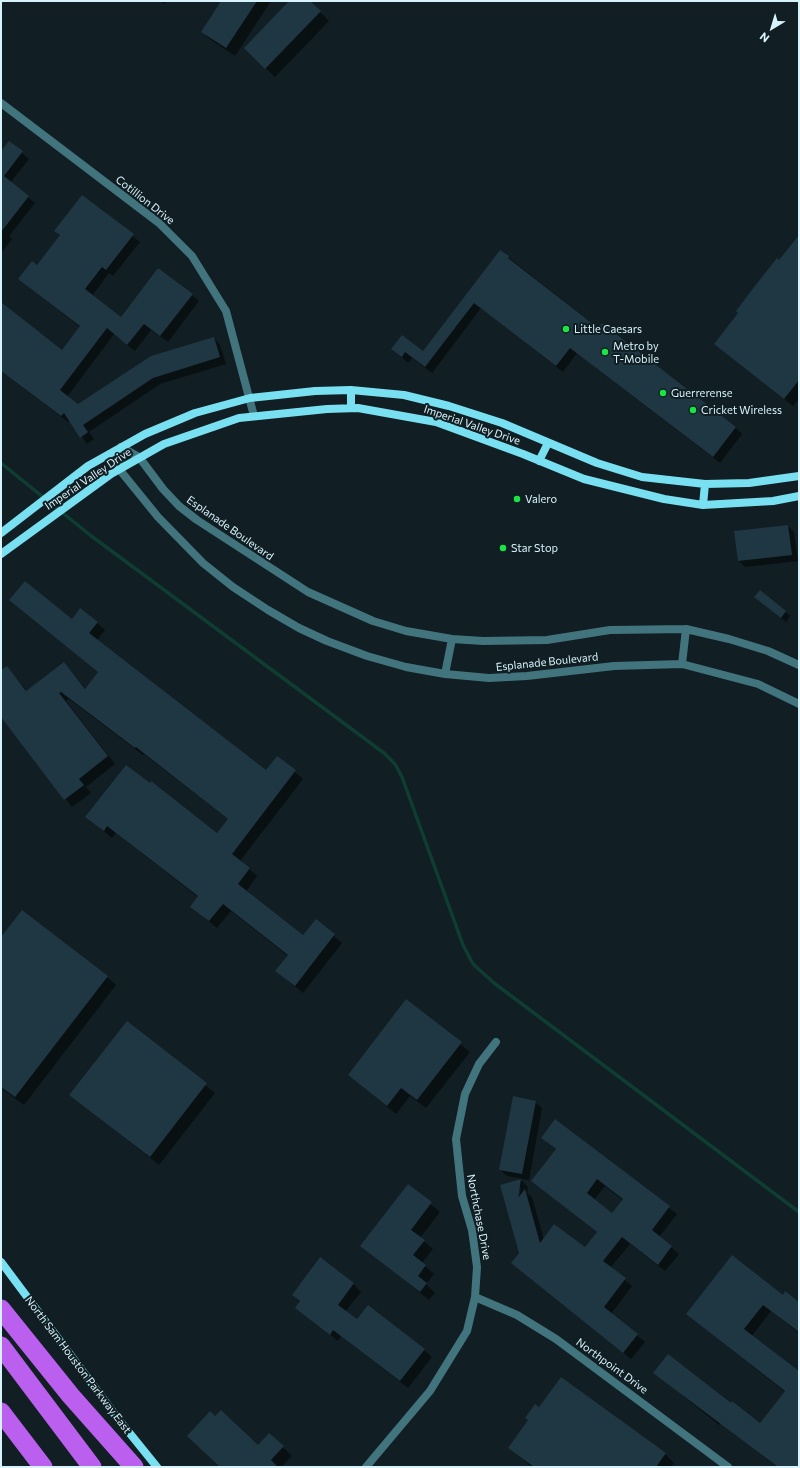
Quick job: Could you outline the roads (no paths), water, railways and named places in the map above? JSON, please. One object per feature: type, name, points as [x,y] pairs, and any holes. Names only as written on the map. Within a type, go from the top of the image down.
[{"type":"highway","points":[[1,1309],[71,1396],[134,1467]]},
{"type":"highway","points":[[1,1346],[92,1467]]},
{"type":"highway","points":[[1,1412],[43,1467]]},
{"type":"main road","name":"Imperial Valley Drive","points":[[1,533],[70,479],[121,447],[145,434],[195,413],[250,398],[351,390],[404,395],[449,406],[502,423],[597,463],[642,477],[705,484],[748,482],[799,476]]},
{"type":"main road","points":[[351,390],[351,408]]},
{"type":"main road","name":"Imperial Valley Drive","points":[[1,554],[79,496],[120,469],[139,457],[189,434],[239,418],[351,408],[393,413],[436,422],[539,460],[584,479],[664,499],[703,505],[773,501],[799,496]]},
{"type":"main road","points":[[539,460],[548,442]]},
{"type":"main road","points":[[703,505],[705,484]]},
{"type":"main road","name":"North Sam Houston Parkway East","points":[[1,1262],[119,1420],[157,1467]]},
{"type":"street","name":"Cotillion Drive","points":[[1,104],[159,223],[192,256],[226,311],[254,416]]},
{"type":"street","name":"Esplanade Boulevard","points":[[121,447],[139,457],[163,489],[179,506],[204,525],[308,592],[373,621],[406,631],[452,639],[483,641],[547,640],[610,630],[686,629],[729,638],[768,651],[799,665]]},
{"type":"street","points":[[120,469],[121,447]]},
{"type":"street","name":"Esplanade Boulevard","points":[[120,469],[158,517],[203,562],[233,587],[268,610],[313,635],[366,656],[406,667],[445,674],[489,678],[534,676],[614,666],[682,664],[758,684],[799,704]]},
{"type":"street","points":[[682,664],[686,629]]},
{"type":"street","points":[[445,674],[452,639]]},
{"type":"street","name":"Northchase Drive","points":[[366,1467],[430,1391],[467,1331],[475,1297],[477,1267],[472,1230],[462,1196],[456,1138],[466,1094],[479,1064],[496,1042]]},
{"type":"street","name":"Northpoint Drive","points":[[475,1297],[517,1315],[556,1339],[728,1467]]},
{"type":"waterway","points":[[1,463],[90,535],[384,753],[395,764],[402,777],[463,945],[473,964],[494,983],[799,1212]]},
{"type":"place","name":"Little Caesars","points":[[566,329]]},
{"type":"place","name":"Metro by T-Mobile","points":[[605,352]]},
{"type":"place","name":"Guerrerense","points":[[663,393]]},
{"type":"place","name":"Cricket Wireless","points":[[693,410]]},
{"type":"place","name":"Valero","points":[[517,499]]},
{"type":"place","name":"Star Stop","points":[[503,548]]}]
